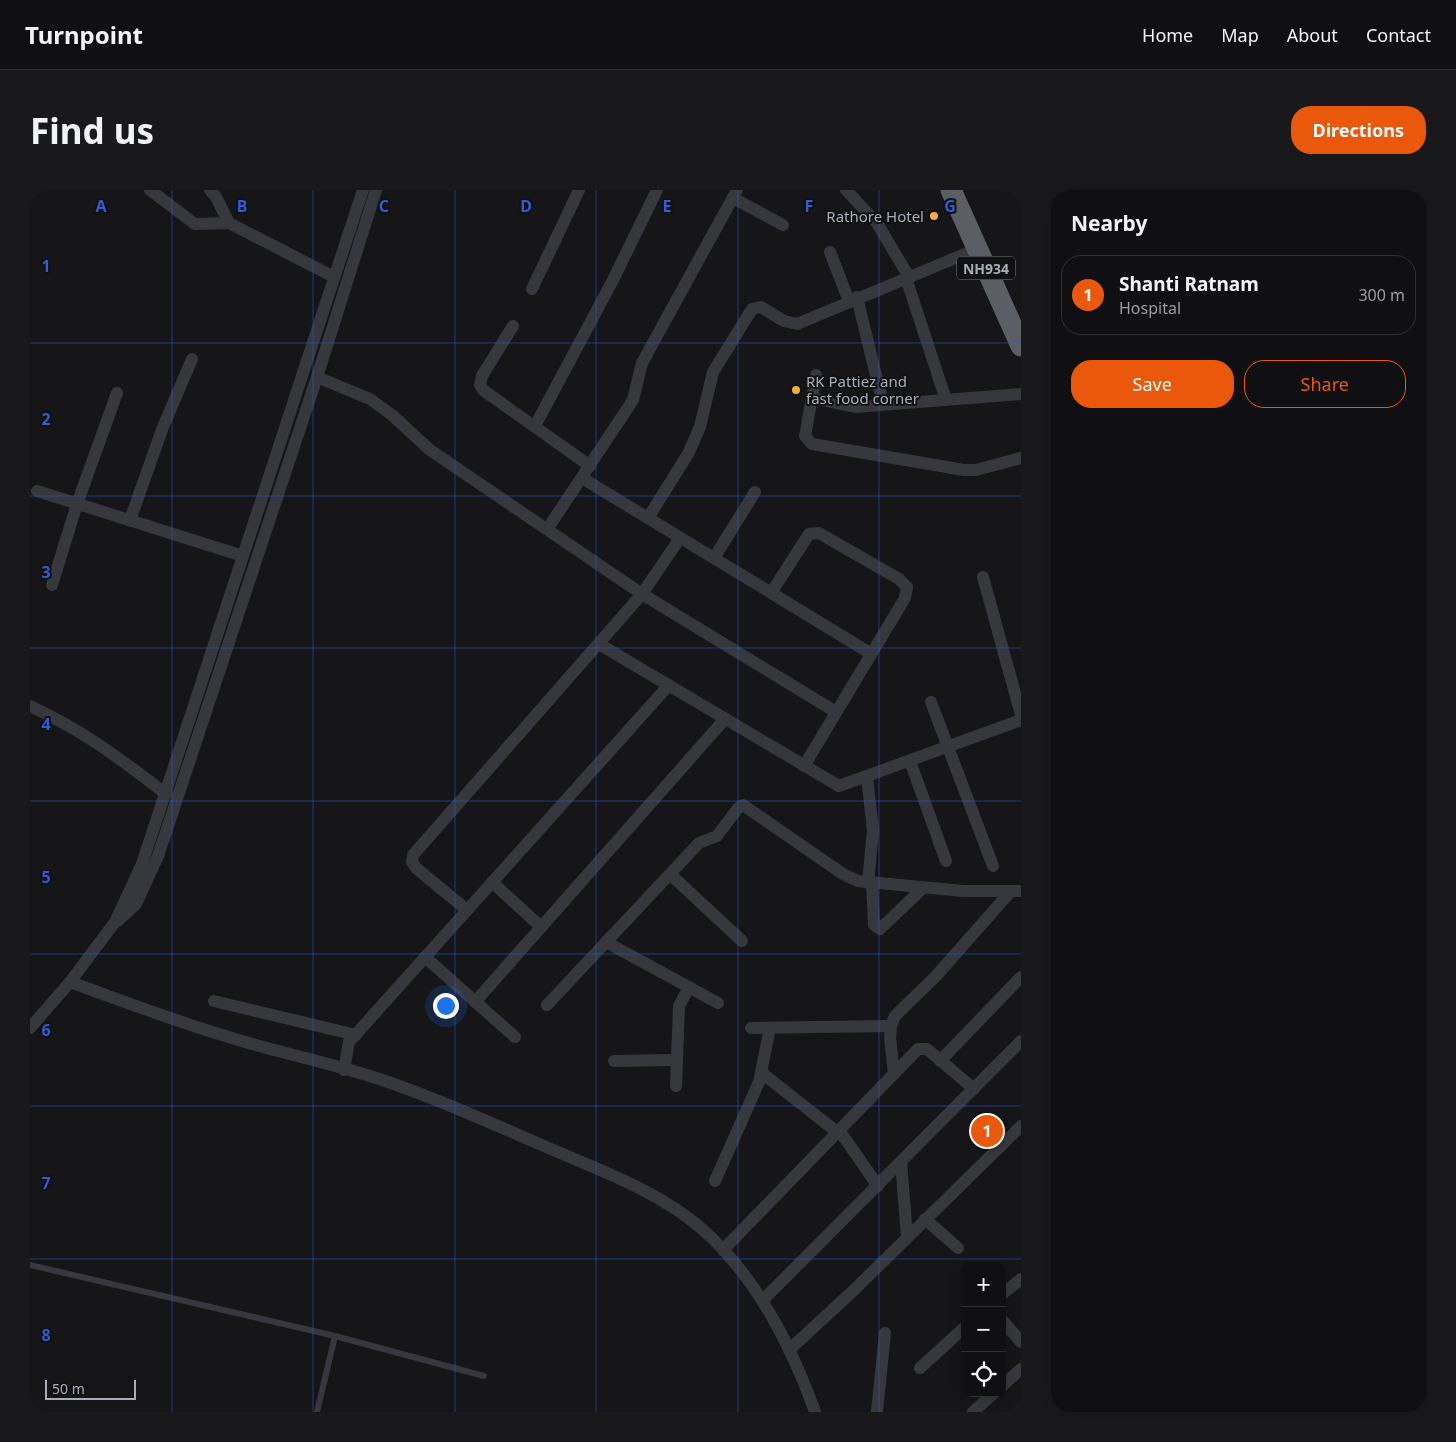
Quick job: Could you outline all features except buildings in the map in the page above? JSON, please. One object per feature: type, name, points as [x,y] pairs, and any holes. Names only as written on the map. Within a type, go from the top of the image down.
[{"type":"highway","name":"NH934","points":[[953,191],[1021,346]]},
{"type":"street","points":[[150,190],[194,224],[229,223],[334,277]]},
{"type":"street","points":[[210,190],[216,197],[229,223]]},
{"type":"street","points":[[116,922],[142,864],[166,794],[362,190]]},
{"type":"street","points":[[30,1028],[70,982],[116,922],[136,904],[158,856],[317,377],[376,190]]},
{"type":"street","points":[[532,289],[579,190]]},
{"type":"street","points":[[535,426],[580,343],[657,190]]},
{"type":"street","points":[[846,190],[877,223],[907,277],[946,400]]},
{"type":"street","points":[[548,528],[633,400],[638,385],[640,369],[735,194],[784,225]]},
{"type":"street","points":[[648,518],[688,454],[700,427],[713,372],[752,310],[760,307],[784,321],[797,324],[853,299],[977,249]]},
{"type":"street","points":[[830,252],[853,299],[883,404]]},
{"type":"street","points":[[513,326],[482,376],[480,386],[590,466]]},
{"type":"street","points":[[130,520],[164,426],[192,359]]},
{"type":"street","points":[[816,375],[805,436],[812,444],[964,470],[976,470],[1021,458]]},
{"type":"street","points":[[317,377],[370,399],[392,415],[430,450],[548,528],[642,594],[836,712]]},
{"type":"street","points":[[52,585],[77,504],[117,393]]},
{"type":"street","points":[[812,398],[855,407],[1021,394]]},
{"type":"street","points":[[582,478],[870,653]]},
{"type":"street","points":[[37,491],[243,556]]},
{"type":"street","points":[[714,558],[755,492]]},
{"type":"street","points":[[771,593],[809,534],[814,532],[819,533],[899,580],[907,587],[907,593],[804,766]]},
{"type":"street","points":[[467,910],[416,868],[412,862],[413,855],[642,594],[680,538]]},
{"type":"street","points":[[983,577],[1021,716]]},
{"type":"street","points":[[599,644],[839,786],[1021,720]]},
{"type":"street","points":[[344,1070],[346,1048],[356,1035],[669,685]]},
{"type":"street","points":[[932,702],[993,866]]},
{"type":"street","points":[[30,706],[73,726],[166,794]]},
{"type":"street","points":[[475,1002],[725,719]]},
{"type":"street","points":[[910,761],[946,861]]},
{"type":"street","points":[[867,777],[873,830],[870,883],[874,924],[880,930],[923,888]]},
{"type":"street","points":[[547,1006],[699,843],[721,832],[738,808],[743,805],[843,874],[870,883],[923,888],[1016,891]]},
{"type":"street","points":[[670,874],[742,941]]},
{"type":"street","points":[[492,882],[541,927]]},
{"type":"street","points":[[894,1074],[891,1026],[895,1016],[936,976],[1016,891]]},
{"type":"street","points":[[606,942],[718,1003]]},
{"type":"street","points":[[425,957],[515,1037]]},
{"type":"street","points":[[940,1060],[1021,977]]},
{"type":"street","points":[[70,982],[232,1038],[386,1081],[455,1107],[606,1173],[679,1213],[702,1229],[723,1250],[762,1301],[803,1378],[815,1412]]},
{"type":"street","points":[[676,1086],[680,1006],[689,987]]},
{"type":"street","points":[[214,1000],[356,1035]]},
{"type":"street","points":[[751,1028],[891,1026]]},
{"type":"street","points":[[716,1181],[762,1073],[770,1028]]},
{"type":"street","points":[[762,1301],[1021,1041]]},
{"type":"street","points":[[723,1250],[922,1047],[974,1089]]},
{"type":"street","points":[[614,1061],[678,1060]]},
{"type":"street","points":[[762,1073],[838,1131],[878,1186]]},
{"type":"street","points":[[789,1350],[1021,1126]]},
{"type":"street","points":[[901,1162],[907,1237]]},
{"type":"street","points":[[925,1219],[958,1248]]},
{"type":"street","points":[[1006,1291],[1021,1279]]},
{"type":"street","points":[[1006,1325],[1021,1342]]},
{"type":"street","points":[[920,1368],[961,1331]]},
{"type":"street","points":[[877,1412],[885,1333]]},
{"type":"street","points":[[1006,1382],[1021,1369]]},
{"type":"street","points":[[973,1412],[990,1397]]},
{"type":"lane","points":[[30,1265],[335,1336],[484,1376]]},
{"type":"lane","points":[[317,1412],[335,1336]]},
{"type":"place","name":"Rathore Hotel","points":[[934,216]]},
{"type":"place","name":"RK Pattiez and fast food corner","points":[[796,390]]},
{"type":"place","name":"Shanti Ratnam","points":[[987,1131]]}]
